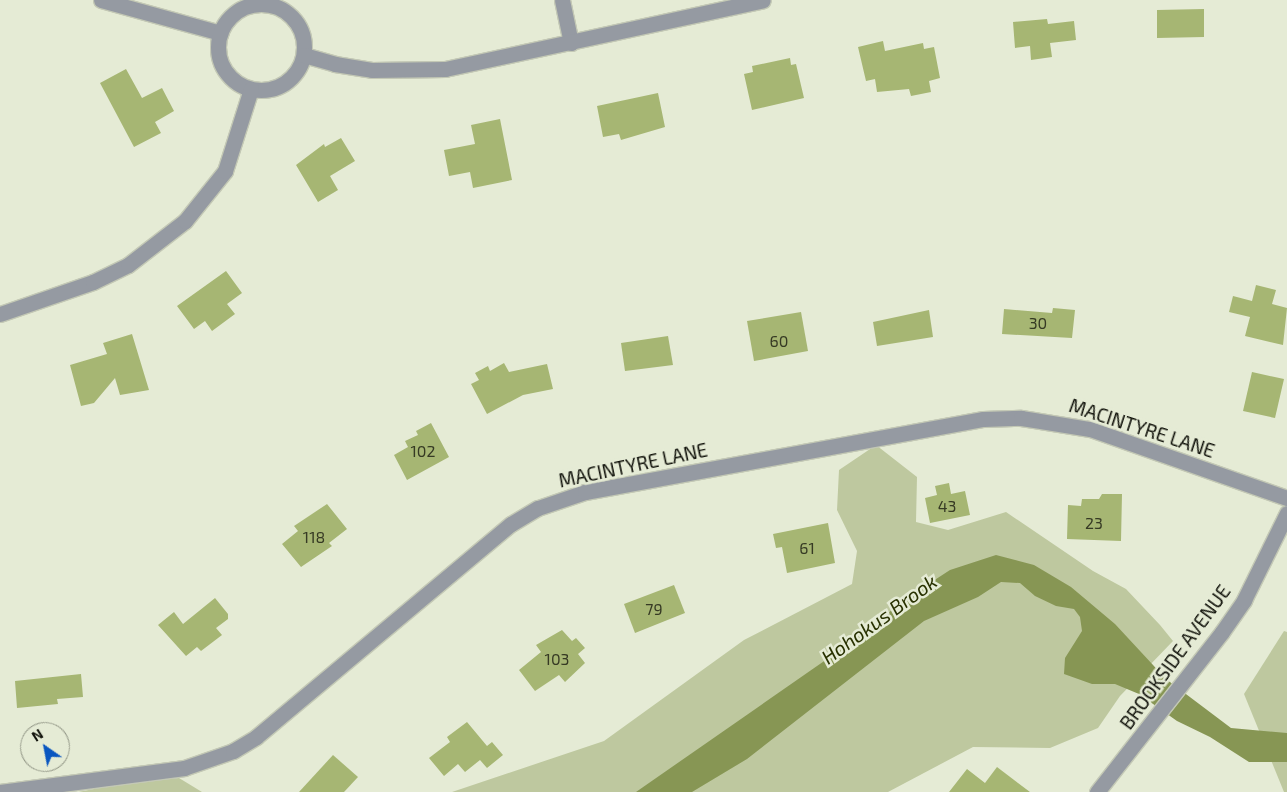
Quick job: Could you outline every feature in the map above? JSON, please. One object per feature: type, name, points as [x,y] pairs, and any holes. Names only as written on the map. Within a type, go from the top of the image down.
[{"type":"street","points":[[101,0],[220,33]]},
{"type":"street","points":[[562,0],[570,43]]},
{"type":"street","points":[[304,54],[336,64],[402,71],[445,69],[763,0]]},
{"type":"street","points":[[265,4],[279,8],[295,21],[304,40],[304,54],[290,79],[279,87],[251,89],[238,84],[220,61],[220,33],[238,11],[265,4]]},
{"type":"street","points":[[0,314],[93,282],[128,265],[185,221],[224,171],[251,89]]},
{"type":"street","name":"MACINTYRE LANE","points":[[0,792],[184,768],[233,751],[256,736],[511,524],[538,508],[585,492],[983,419],[1021,418],[1090,429],[1287,498]]},
{"type":"street","name":"BROOKSIDE AVENUE","points":[[1097,792],[1155,720],[1244,600],[1287,513]]},
{"type":"shaded area","points":[[876,445],[917,477],[916,522],[948,530],[1006,512],[1093,571],[1126,589],[1173,641],[1120,696],[1098,728],[1050,748],[973,747],[888,792],[452,792],[604,741],[744,640],[852,584],[857,551],[837,510],[839,470]]},
{"type":"shaded area","points":[[996,555],[1034,565],[1071,587],[1115,624],[1166,679],[1231,728],[1287,733],[1287,762],[1249,762],[1210,737],[1177,721],[1139,694],[1115,684],[1092,684],[1064,674],[1065,658],[1082,631],[1080,617],[1074,609],[1056,606],[1035,596],[1020,583],[1001,582],[978,597],[924,621],[747,759],[692,792],[636,792],[853,641],[907,598],[950,570]]},
{"type":"shaded area","points":[[1284,631],[1287,632],[1287,792],[1284,792],[1244,694]]},
{"type":"shaded area","points":[[179,778],[202,792],[78,792],[131,782]]},
{"type":"building","points":[[1204,9],[1204,37],[1157,38],[1157,10]]},
{"type":"building","points":[[1047,19],[1048,24],[1074,21],[1076,40],[1050,43],[1052,57],[1031,60],[1030,46],[1015,48],[1013,22]]},
{"type":"building","points":[[883,41],[885,51],[923,43],[924,49],[934,47],[940,78],[929,81],[931,92],[911,96],[909,89],[877,92],[875,79],[866,81],[858,47]]},
{"type":"building","points":[[790,58],[791,65],[796,64],[804,98],[752,110],[744,74],[753,72],[752,66]]},
{"type":"building","points":[[126,69],[142,98],[162,88],[174,111],[155,122],[161,133],[134,147],[100,83]]},
{"type":"building","points":[[658,93],[665,127],[621,140],[619,134],[603,137],[597,106]]},
{"type":"building","points":[[500,119],[512,180],[473,188],[470,172],[449,176],[444,150],[475,144],[471,125]]},
{"type":"building","points":[[341,138],[355,161],[330,176],[338,190],[318,202],[296,165],[324,144],[325,147]]},
{"type":"building","points":[[226,271],[242,293],[227,304],[235,314],[212,331],[205,321],[194,329],[177,306]]},
{"type":"building","points":[[1256,285],[1276,290],[1272,304],[1287,308],[1283,345],[1245,336],[1250,317],[1229,312],[1233,296],[1252,301]]},
{"type":"building","points":[[1053,308],[1075,310],[1072,338],[1002,334],[1004,309],[1052,313]]},
{"type":"building","points":[[929,310],[933,337],[877,346],[873,322]]},
{"type":"building","points":[[801,312],[808,351],[754,361],[747,321]]},
{"type":"building","points":[[132,334],[149,390],[120,395],[115,378],[94,403],[81,406],[70,365],[107,354],[103,343]]},
{"type":"building","points":[[668,336],[673,365],[625,371],[621,343]]},
{"type":"building","points":[[504,363],[509,372],[547,364],[553,389],[523,395],[487,414],[471,384],[479,380],[475,373],[488,366],[490,371]]},
{"type":"building","points":[[1252,372],[1284,379],[1275,418],[1243,411]]},
{"type":"building","points":[[431,423],[449,457],[407,480],[394,455],[408,447],[405,441],[418,435],[416,431]]},
{"type":"building","points":[[949,483],[951,494],[965,491],[970,515],[930,523],[925,498],[937,495],[935,486]]},
{"type":"building","points":[[1102,494],[1122,494],[1121,541],[1067,539],[1068,505],[1081,506],[1082,499],[1099,499]]},
{"type":"building","points":[[327,504],[347,529],[329,543],[332,546],[301,567],[282,544],[298,531],[294,526]]},
{"type":"building","points":[[828,523],[835,563],[787,573],[782,547],[776,548],[773,534]]},
{"type":"building","points":[[674,585],[685,613],[635,633],[624,604]]},
{"type":"building","points":[[215,598],[228,614],[228,619],[216,628],[222,635],[201,651],[197,647],[186,656],[158,625],[174,612],[183,624]]},
{"type":"building","points":[[562,630],[572,641],[576,638],[585,648],[578,654],[585,663],[565,682],[559,675],[535,691],[519,670],[541,652],[536,645]]},
{"type":"building","points":[[81,674],[83,697],[57,699],[58,704],[17,708],[15,681]]},
{"type":"building","points":[[467,722],[487,746],[492,742],[503,755],[487,768],[480,760],[465,772],[458,764],[444,776],[429,758],[450,742],[447,737]]},
{"type":"building","points":[[333,755],[358,777],[344,792],[299,792]]},
{"type":"building","points":[[997,767],[1030,792],[949,792],[967,769],[985,783]]},
{"type":"water label","name":"Hohokus Brook","points":[[879,619]]}]
